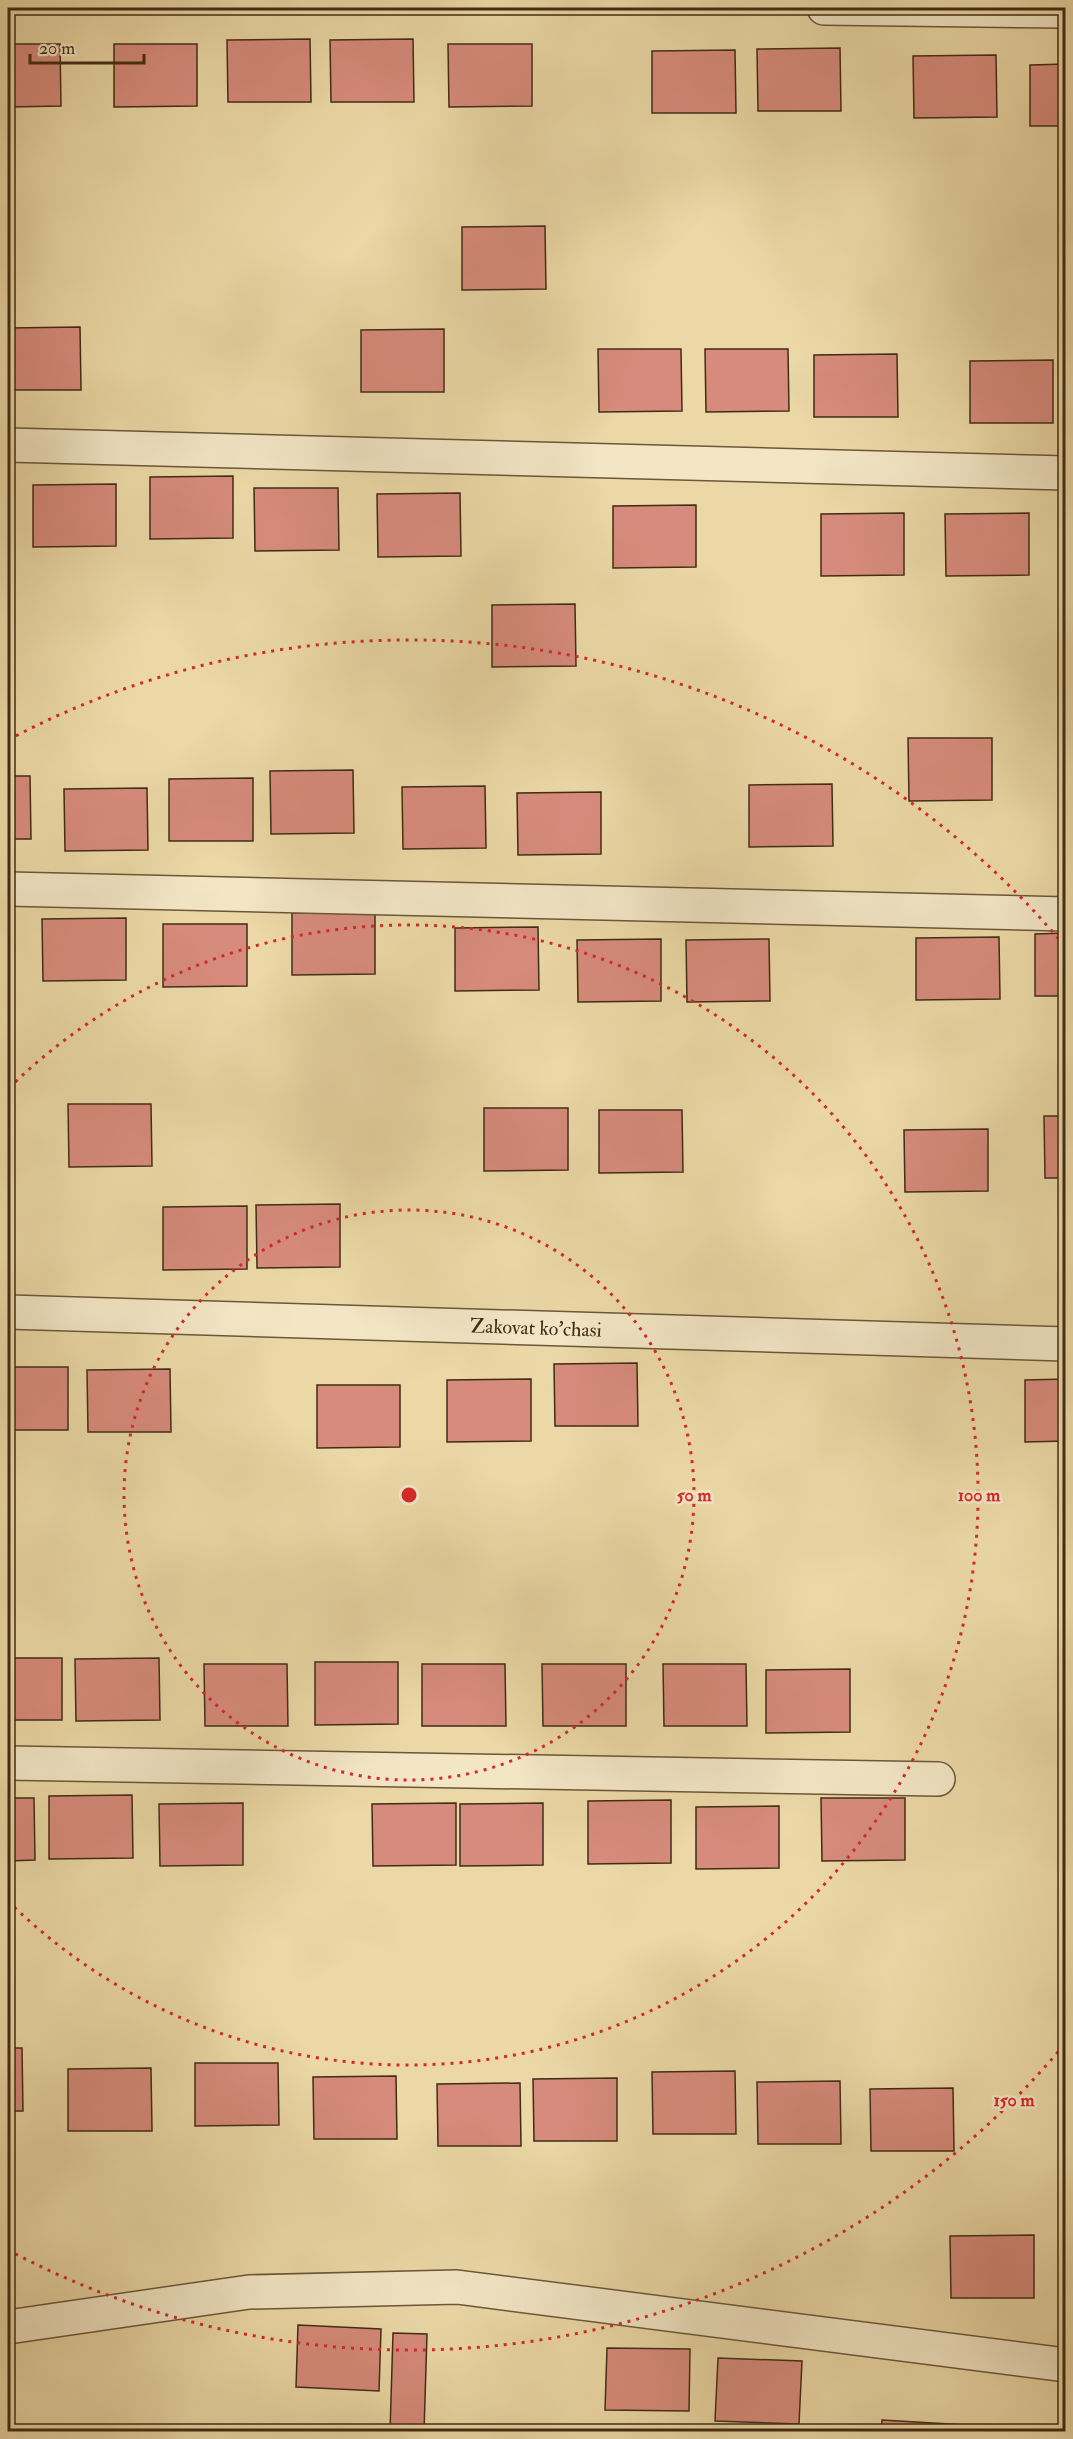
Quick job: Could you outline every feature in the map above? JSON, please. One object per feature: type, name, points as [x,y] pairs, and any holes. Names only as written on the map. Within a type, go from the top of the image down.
[{"type":"street","points":[[824,8],[1065,11]]},
{"type":"street","points":[[8,445],[1065,473]]},
{"type":"street","points":[[8,889],[1065,914]]},
{"type":"street","name":"Zakovat ko'chasi","points":[[8,1312],[1065,1344]]},
{"type":"street","points":[[8,1763],[938,1779]]},
{"type":"street","points":[[8,2327],[249,2292],[457,2287],[1065,2365]]},
{"type":"building","points":[[310,39],[311,102],[228,102],[227,40]]},
{"type":"building","points":[[413,39],[414,102],[331,102],[330,40]]},
{"type":"building","points":[[8,44],[60,44],[61,106],[8,107]]},
{"type":"building","points":[[114,44],[197,44],[197,106],[114,107]]},
{"type":"building","points":[[448,44],[532,44],[532,106],[449,107]]},
{"type":"building","points":[[840,48],[841,111],[758,111],[757,49]]},
{"type":"building","points":[[735,50],[736,113],[652,113],[652,51]]},
{"type":"building","points":[[996,55],[997,117],[914,118],[913,56]]},
{"type":"building","points":[[1066,64],[1066,126],[1030,126],[1030,65]]},
{"type":"building","points":[[545,226],[546,289],[462,290],[462,227]]},
{"type":"building","points":[[80,327],[81,390],[8,390],[8,328]]},
{"type":"building","points":[[444,329],[444,392],[361,392],[361,330]]},
{"type":"building","points":[[598,349],[681,349],[682,411],[599,412]]},
{"type":"building","points":[[705,349],[788,349],[789,411],[706,412]]},
{"type":"building","points":[[897,354],[898,417],[814,417],[814,355]]},
{"type":"building","points":[[1053,360],[1053,423],[970,423],[970,361]]},
{"type":"building","points":[[233,476],[233,538],[150,539],[150,477]]},
{"type":"building","points":[[116,484],[116,546],[33,547],[33,485]]},
{"type":"building","points":[[254,488],[338,488],[339,550],[255,551]]},
{"type":"building","points":[[460,493],[461,556],[378,557],[377,494]]},
{"type":"building","points":[[696,505],[696,567],[613,568],[613,506]]},
{"type":"building","points":[[904,513],[904,575],[821,576],[821,514]]},
{"type":"building","points":[[1029,513],[1029,575],[946,576],[945,514]]},
{"type":"building","points":[[575,604],[576,666],[492,667],[492,605]]},
{"type":"building","points":[[908,738],[992,738],[992,800],[909,801]]},
{"type":"building","points":[[353,770],[354,833],[271,834],[270,771]]},
{"type":"building","points":[[8,776],[30,776],[31,839],[8,839]]},
{"type":"building","points":[[253,778],[253,841],[169,841],[169,779]]},
{"type":"building","points":[[832,784],[833,846],[749,847],[749,785]]},
{"type":"building","points":[[485,786],[486,848],[403,849],[402,787]]},
{"type":"building","points":[[147,788],[148,850],[65,851],[64,789]]},
{"type":"building","points":[[601,792],[601,854],[518,855],[517,793]]},
{"type":"building","points":[[375,912],[375,974],[292,975],[292,913]]},
{"type":"building","points":[[126,918],[126,980],[43,981],[42,919]]},
{"type":"building","points":[[163,924],[247,924],[247,986],[163,987]]},
{"type":"building","points":[[538,927],[539,990],[455,991],[455,928]]},
{"type":"building","points":[[1066,933],[1066,996],[1035,996],[1035,934]]},
{"type":"building","points":[[999,937],[1000,999],[916,1000],[916,938]]},
{"type":"building","points":[[661,939],[661,1001],[578,1002],[577,940]]},
{"type":"building","points":[[769,939],[770,1001],[687,1002],[686,940]]},
{"type":"building","points":[[68,1104],[151,1104],[152,1166],[69,1167]]},
{"type":"building","points":[[484,1108],[568,1108],[568,1170],[484,1171]]},
{"type":"building","points":[[599,1110],[682,1110],[683,1172],[599,1173]]},
{"type":"building","points":[[1044,1116],[1066,1116],[1066,1178],[1045,1178]]},
{"type":"building","points":[[988,1129],[988,1191],[905,1192],[904,1130]]},
{"type":"building","points":[[340,1204],[340,1267],[257,1268],[256,1205]]},
{"type":"building","points":[[247,1206],[247,1269],[163,1270],[163,1207]]},
{"type":"building","points":[[637,1363],[638,1426],[555,1426],[554,1364]]},
{"type":"building","points":[[8,1367],[68,1367],[68,1430],[8,1430]]},
{"type":"building","points":[[170,1369],[171,1432],[88,1432],[87,1370]]},
{"type":"building","points":[[531,1379],[531,1441],[447,1442],[447,1380]]},
{"type":"building","points":[[1066,1379],[1066,1441],[1025,1442],[1025,1380]]},
{"type":"building","points":[[317,1385],[400,1385],[400,1447],[317,1448]]},
{"type":"building","points":[[8,1658],[62,1658],[62,1720],[8,1720]]},
{"type":"building","points":[[159,1658],[160,1720],[76,1721],[75,1659]]},
{"type":"building","points":[[315,1662],[398,1662],[398,1724],[315,1725]]},
{"type":"building","points":[[204,1664],[287,1664],[288,1726],[205,1726]]},
{"type":"building","points":[[422,1664],[505,1664],[506,1726],[422,1726]]},
{"type":"building","points":[[542,1664],[626,1664],[626,1726],[543,1726]]},
{"type":"building","points":[[663,1664],[746,1664],[747,1726],[664,1726]]},
{"type":"building","points":[[850,1669],[850,1732],[766,1733],[766,1670]]},
{"type":"building","points":[[132,1795],[133,1858],[49,1859],[49,1796]]},
{"type":"building","points":[[8,1798],[34,1798],[35,1860],[8,1861]]},
{"type":"building","points":[[821,1798],[905,1798],[905,1860],[822,1861]]},
{"type":"building","points":[[671,1800],[671,1863],[588,1864],[588,1801]]},
{"type":"building","points":[[243,1803],[243,1865],[160,1866],[159,1804]]},
{"type":"building","points":[[456,1803],[456,1865],[373,1866],[372,1804]]},
{"type":"building","points":[[543,1803],[543,1865],[460,1866],[460,1804]]},
{"type":"building","points":[[779,1806],[779,1868],[696,1869],[696,1807]]},
{"type":"building","points":[[8,2048],[22,2048],[23,2111],[8,2111]]},
{"type":"building","points":[[195,2063],[278,2063],[279,2125],[195,2126]]},
{"type":"building","points":[[151,2068],[152,2131],[68,2131],[68,2069]]},
{"type":"building","points":[[735,2071],[736,2134],[653,2134],[652,2072]]},
{"type":"building","points":[[396,2076],[397,2139],[314,2139],[313,2077]]},
{"type":"building","points":[[617,2078],[617,2141],[534,2141],[533,2079]]},
{"type":"building","points":[[840,2081],[841,2144],[758,2144],[757,2082]]},
{"type":"building","points":[[520,2083],[521,2146],[438,2146],[437,2084]]},
{"type":"building","points":[[953,2088],[954,2151],[871,2151],[870,2089]]},
{"type":"building","points":[[1034,2235],[1034,2298],[951,2298],[950,2236]]},
{"type":"building","points":[[298,2325],[381,2329],[379,2391],[296,2387]]},
{"type":"building","points":[[393,2333],[427,2334],[424,2432],[390,2432]]},
{"type":"building","points":[[607,2348],[690,2349],[689,2411],[605,2410]]},
{"type":"building","points":[[718,2358],[802,2361],[799,2424],[715,2421]]},
{"type":"building","points":[[882,2420],[1050,2430],[1050,2432],[881,2432]]}]
